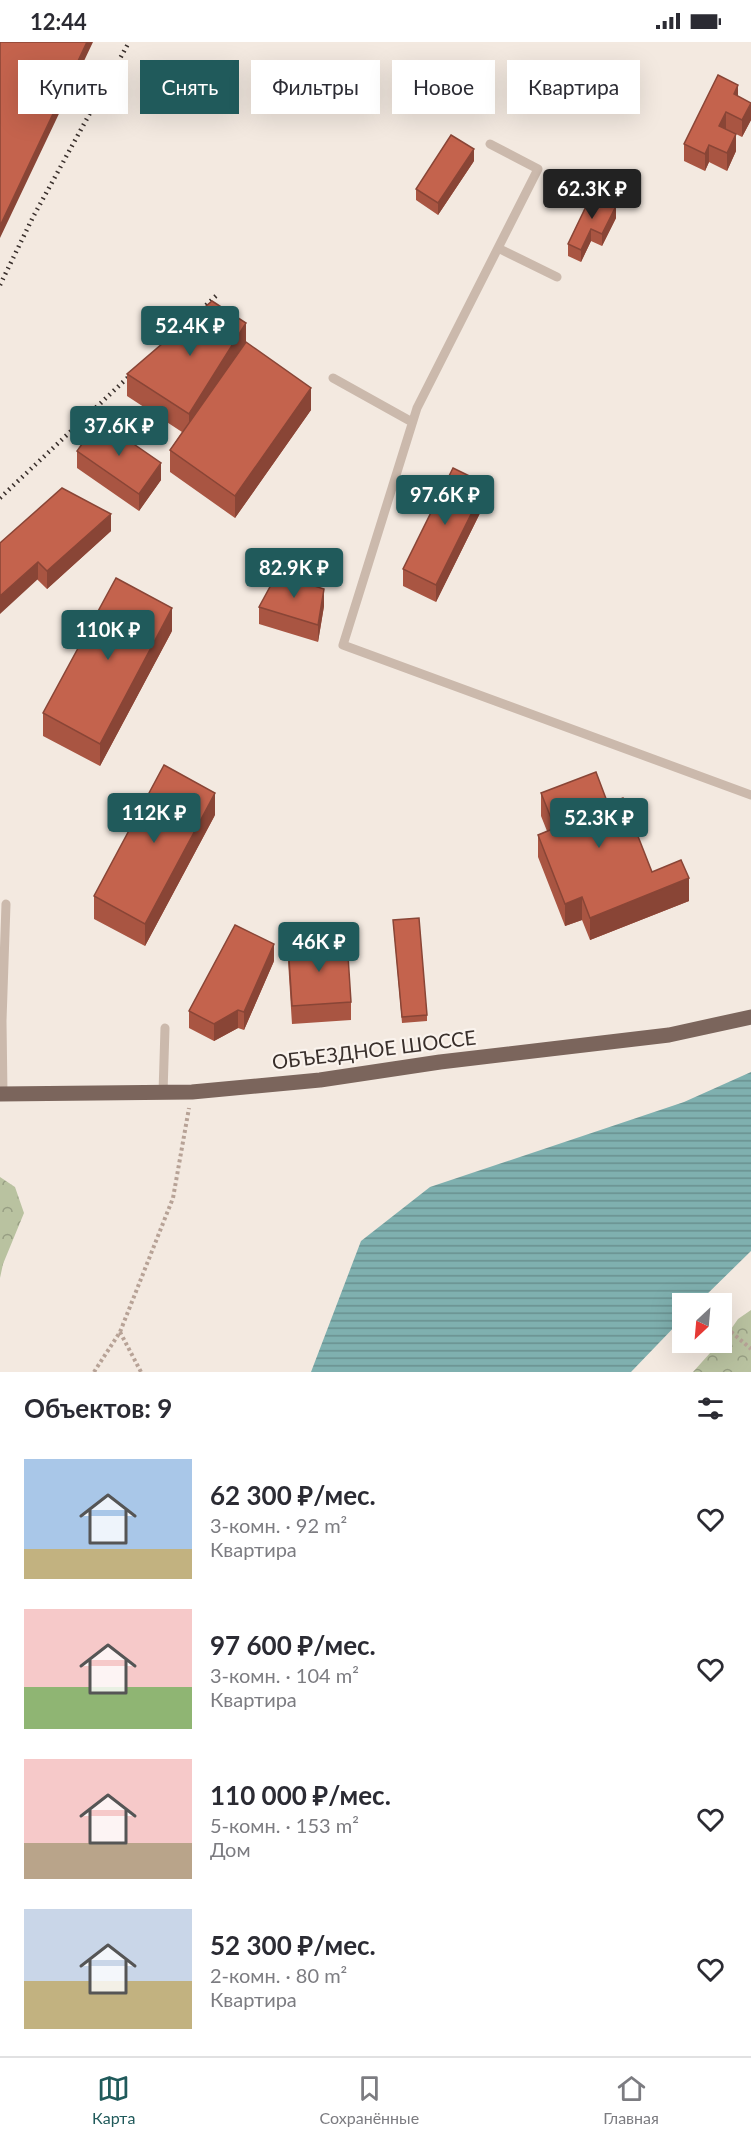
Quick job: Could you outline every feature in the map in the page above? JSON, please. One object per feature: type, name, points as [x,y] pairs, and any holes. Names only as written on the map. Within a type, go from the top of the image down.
[{"type":"main road","name":"ОБЪЕЗДНОЕ ШОССЕ","points":[[2,1094],[192,1092],[320,1080],[440,1062],[669,1035],[751,1017]]},
{"type":"lane","points":[[490,144],[538,169],[417,408],[343,645],[751,795]]},
{"type":"lane","points":[[498,248],[557,277]]},
{"type":"lane","points":[[333,378],[412,422]]},
{"type":"lane","points":[[2,1094],[6,904]]},
{"type":"lane","points":[[163,1093],[165,1028]]},
{"type":"path","points":[[94,1372],[120,1332],[172,1198],[192,1092]]},
{"type":"path","points":[[120,1332],[141,1372]]},
{"type":"path","points":[[732,1333],[751,1349]]},
{"type":"green space","points":[[0,1177],[15,1187],[24,1213],[3,1264],[0,1278]]},
{"type":"green space","points":[[751,1310],[751,1372],[693,1372],[710,1353],[732,1353],[732,1328],[738,1319]]},
{"type":"water","points":[[751,1072],[751,1251],[708,1293],[672,1293],[672,1329],[631,1372],[311,1372],[361,1241],[430,1187],[684,1102]]},
{"type":"building","points":[[0,42],[87,42],[78,60],[18,60],[18,114],[53,114],[0,226]]},
{"type":"building","points":[[718,75],[738,85],[734,94],[751,103],[742,120],[726,112],[719,126],[736,134],[727,153],[709,145],[705,154],[684,144]]},
{"type":"building","points":[[451,135],[474,149],[438,203],[416,189]]},
{"type":"building","points":[[592,194],[616,206],[602,234],[591,229],[581,250],[568,244]]},
{"type":"building","points":[[212,301],[246,323],[189,414],[127,374]]},
{"type":"building","points":[[246,342],[311,388],[235,496],[170,450]]},
{"type":"building","points":[[99,420],[161,463],[139,494],[77,451]]},
{"type":"building","points":[[453,468],[486,484],[436,585],[403,569]]},
{"type":"building","points":[[62,488],[111,514],[47,571],[38,562],[0,596],[0,543]]},
{"type":"building","points":[[277,574],[324,589],[318,625],[259,607]]},
{"type":"building","points":[[116,578],[172,608],[100,744],[43,713]]},
{"type":"building","points":[[164,765],[215,793],[145,924],[94,896]]},
{"type":"building","points":[[596,772],[608,804],[623,798],[652,872],[681,860],[689,878],[590,918],[582,897],[565,904],[538,835],[555,828],[541,793]]},
{"type":"building","points":[[419,918],[427,1015],[402,1017],[393,920]]},
{"type":"building","points":[[235,925],[274,944],[244,1012],[238,1010],[214,1024],[189,1011]]},
{"type":"building","points":[[347,940],[351,1002],[292,1006],[288,943]]},
{"type":"railway","points":[[0,285],[33,217],[129,42]]},
{"type":"railway","points":[[171,338],[218,294]]},
{"type":"railway","points":[[0,498],[140,366]]}]
